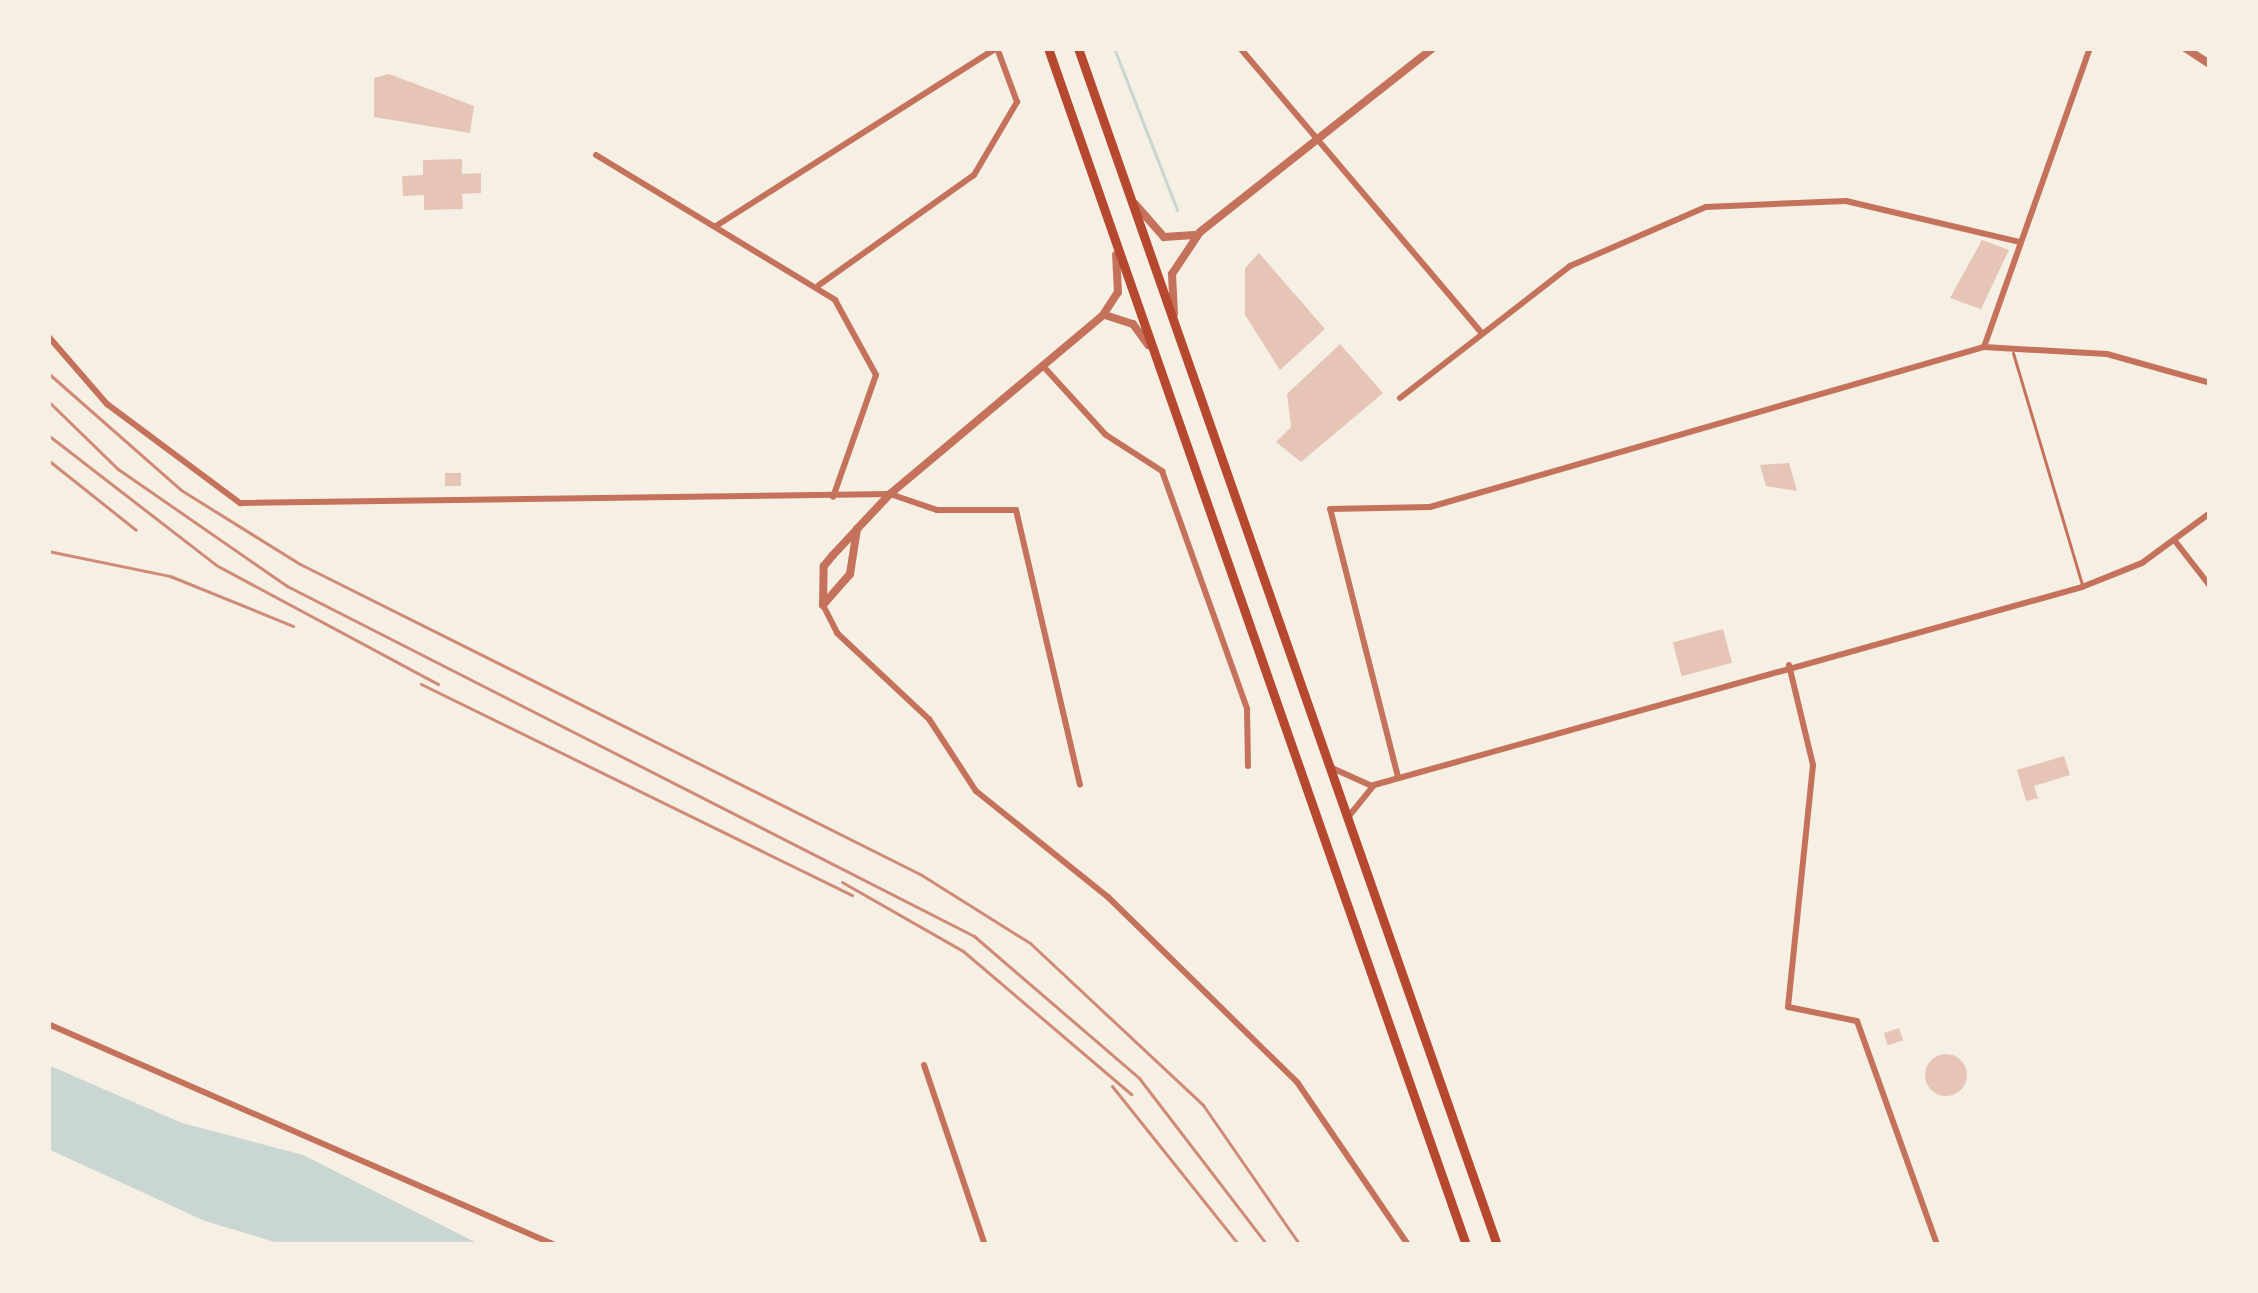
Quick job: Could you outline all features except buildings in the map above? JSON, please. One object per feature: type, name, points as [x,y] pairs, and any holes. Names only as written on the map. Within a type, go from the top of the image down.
[{"type":"highway","points":[[1048,48],[1466,1245]]},
{"type":"highway","points":[[1078,48],[1497,1245]]},
{"type":"street","points":[[716,226],[996,48],[1017,102],[974,175],[819,286]]},
{"type":"street","points":[[1240,48],[1482,332]]},
{"type":"street","points":[[1175,327],[1172,274],[1200,232],[1315,135],[1433,48]]},
{"type":"street","points":[[1984,347],[2090,48]]},
{"type":"street","points":[[2185,48],[2210,64]]},
{"type":"street","points":[[596,155],[819,286],[876,375],[833,497]]},
{"type":"street","points":[[1129,195],[1164,237],[1200,232]]},
{"type":"street","points":[[1400,398],[1482,332],[1607,244],[1706,207],[1846,201],[2020,242]]},
{"type":"street","points":[[1109,223],[1121,277],[1103,315],[890,494],[824,566],[823,605],[837,632],[929,719],[976,791],[1108,897],[1297,1082],[1408,1245]]},
{"type":"street","points":[[1103,315],[1133,324],[1158,361]]},
{"type":"street","points":[[48,336],[107,404],[224,495],[338,499],[890,494],[937,510],[1016,510],[1080,785]]},
{"type":"street","points":[[1398,777],[1330,508],[1430,507],[1984,347],[2107,354],[2210,383]]},
{"type":"street","points":[[1042,366],[1106,435],[1162,471],[1247,710],[1248,766]]},
{"type":"street","points":[[1349,816],[1374,784],[2082,586],[2175,541],[2210,513]]},
{"type":"street","points":[[823,605],[850,574],[857,529]]},
{"type":"street","points":[[2175,541],[2210,586]]},
{"type":"street","points":[[1789,665],[1813,765],[1787,1007],[1857,1022],[1937,1245]]},
{"type":"street","points":[[1332,767],[1374,784]]},
{"type":"street","points":[[48,1024],[556,1245]]},
{"type":"street","points":[[924,1065],[985,1245]]},
{"type":"lane","points":[[2011,347],[2082,586]]},
{"type":"shaded area","points":[[48,1065],[182,1123],[303,1155],[481,1245],[285,1245],[205,1221],[48,1149]]},
{"type":"waterway","points":[[1114,48],[1177,210]]},
{"type":"railway","points":[[48,373],[181,490],[300,564],[920,874],[1030,943],[1203,1105],[1300,1245]]},
{"type":"railway","points":[[48,401],[118,469],[287,586],[974,936],[1139,1078],[1267,1245]]},
{"type":"railway","points":[[48,435],[216,565],[438,684]]},
{"type":"railway","points":[[48,460],[136,530]]},
{"type":"railway","points":[[48,551],[170,576],[293,626]]},
{"type":"railway","points":[[421,684],[852,895]]},
{"type":"railway","points":[[842,882],[963,951],[1131,1094]]},
{"type":"railway","points":[[1112,1086],[1239,1245]]}]
